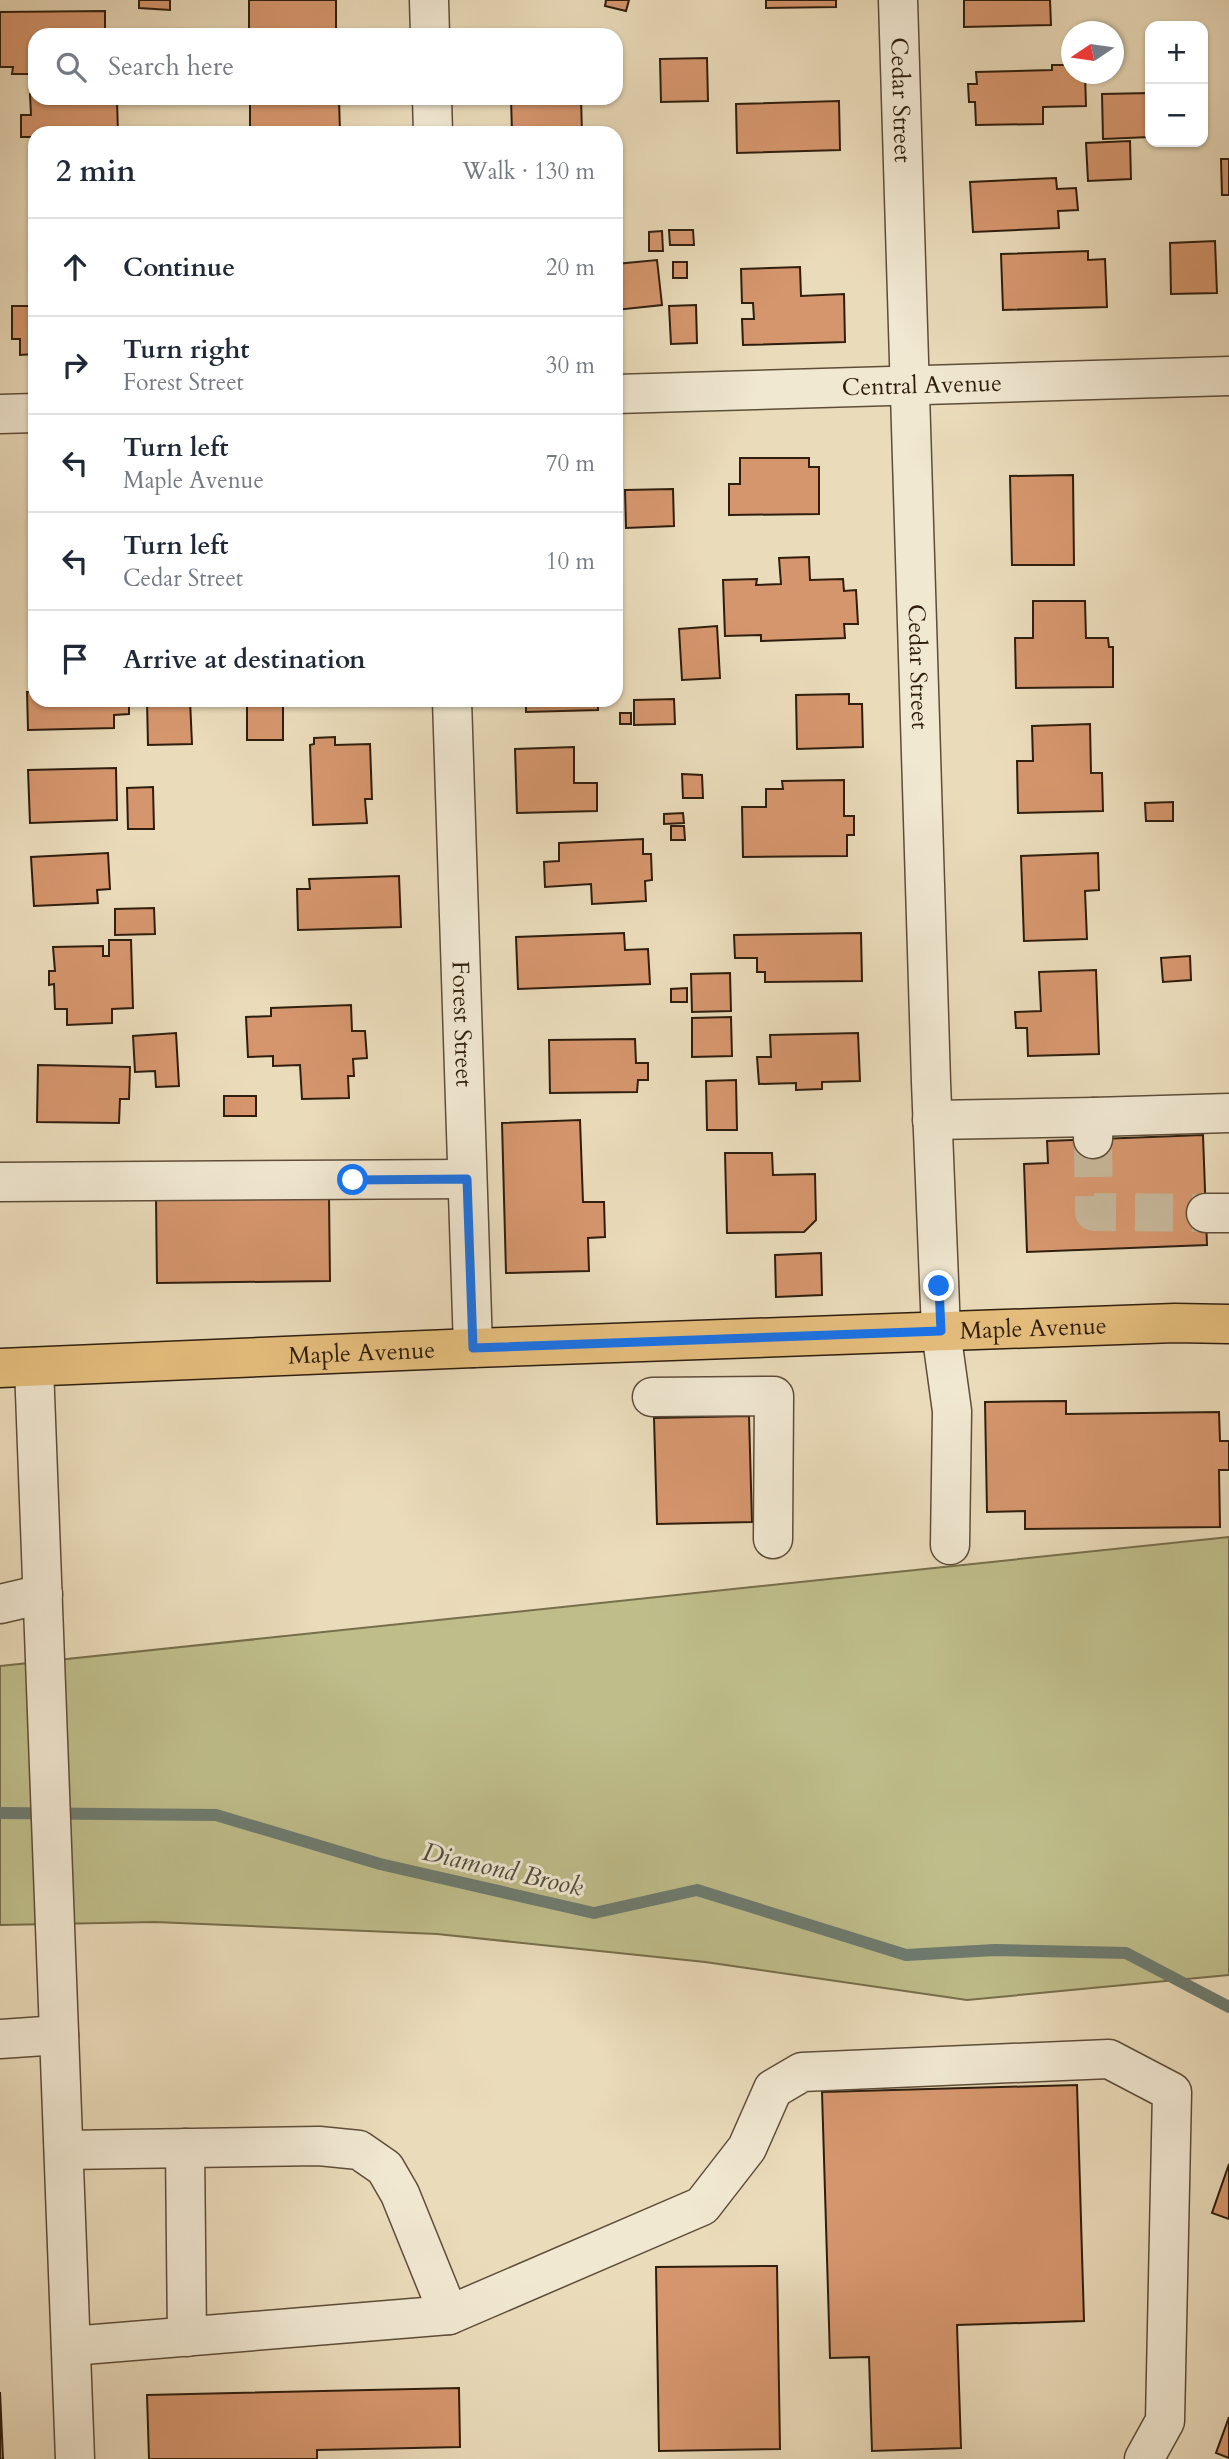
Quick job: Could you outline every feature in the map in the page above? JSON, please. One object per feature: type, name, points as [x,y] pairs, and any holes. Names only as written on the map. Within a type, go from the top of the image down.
[{"type":"main road","name":"Maple Avenue","points":[[17,1367],[941,1331],[1175,1323],[1229,1324]]},
{"type":"street","points":[[429,0],[430,28]]},
{"type":"street","name":"Cedar Street","points":[[898,0],[932,1120],[941,1331],[951,1411],[950,1545]]},
{"type":"street","points":[[432,105],[433,126]]},
{"type":"street","name":"Central Avenue","points":[[623,394],[1229,376]]},
{"type":"street","points":[[0,414],[28,413]]},
{"type":"street","name":"Forest Street","points":[[452,707],[473,1348]]},
{"type":"street","points":[[932,1120],[1094,1128],[1229,1113]]},
{"type":"street","points":[[0,1182],[467,1179]]},
{"type":"street","points":[[17,1367],[43,1594],[75,2459]]},
{"type":"street","points":[[652,1397],[774,1396],[773,1539]]},
{"type":"street","points":[[0,1604],[43,1594]]},
{"type":"street","points":[[0,2039],[59,2035]]},
{"type":"street","points":[[71,2346],[449,2315],[702,2206],[747,2148],[773,2088],[802,2072],[1109,2059],[1172,2092],[1165,2421],[1144,2459]]},
{"type":"street","points":[[64,2150],[319,2146],[359,2150],[385,2168],[400,2194],[449,2315]]},
{"type":"street","points":[[185,2148],[187,2337]]},
{"type":"shaded area","points":[[1229,1537],[1229,1975],[967,2000],[705,1962],[437,1934],[155,1922],[0,1925],[0,1666]]},
{"type":"building","points":[[139,0],[170,0],[170,10],[139,8]]},
{"type":"building","points":[[249,0],[336,0],[336,28],[249,28]]},
{"type":"building","points":[[606,0],[629,0],[626,11],[605,6]]},
{"type":"building","points":[[766,0],[836,0],[836,7],[766,8]]},
{"type":"building","points":[[964,0],[1050,0],[1051,25],[964,27]]},
{"type":"building","points":[[105,11],[105,28],[28,28],[28,74],[12,74],[13,67],[0,67],[0,12]]},
{"type":"building","points":[[707,58],[708,101],[661,102],[660,59]]},
{"type":"building","points":[[1052,65],[1061,65],[1061,84],[1085,84],[1086,106],[1043,107],[1043,124],[976,125],[975,102],[969,102],[968,84],[977,84],[976,72],[1052,70]]},
{"type":"building","points":[[1145,93],[1145,137],[1103,139],[1102,94]]},
{"type":"building","points":[[839,101],[840,150],[737,153],[736,104]]},
{"type":"building","points":[[31,105],[117,105],[118,126],[28,126],[28,137],[21,137],[21,115],[31,115]]},
{"type":"building","points":[[250,105],[339,105],[340,126],[250,126]]},
{"type":"building","points":[[511,105],[581,105],[582,126],[512,126]]},
{"type":"building","points":[[1130,141],[1131,179],[1088,181],[1086,143]]},
{"type":"building","points":[[1221,159],[1229,159],[1229,195],[1222,195]]},
{"type":"building","points":[[1056,178],[1057,189],[1076,188],[1078,210],[1058,211],[1059,228],[973,232],[970,182]]},
{"type":"building","points":[[669,230],[693,230],[694,245],[670,245]]},
{"type":"building","points":[[662,231],[663,251],[649,251],[649,232]]},
{"type":"building","points":[[1215,241],[1217,293],[1171,294],[1170,243]]},
{"type":"building","points":[[1088,251],[1088,260],[1105,259],[1107,307],[1003,310],[1001,254]]},
{"type":"building","points":[[657,260],[662,305],[623,309],[623,263]]},
{"type":"building","points":[[673,262],[687,262],[687,278],[673,278]]},
{"type":"building","points":[[800,267],[801,296],[844,294],[845,342],[743,345],[742,319],[754,319],[753,303],[742,303],[741,269]]},
{"type":"building","points":[[696,305],[697,343],[671,344],[669,306]]},
{"type":"building","points":[[12,306],[28,306],[28,354],[20,355],[20,339],[12,339]]},
{"type":"building","points":[[740,458],[809,458],[809,467],[819,467],[819,514],[729,515],[729,484],[740,484]]},
{"type":"building","points":[[1073,475],[1074,565],[1012,565],[1010,476]]},
{"type":"building","points":[[673,489],[674,526],[626,528],[625,490]]},
{"type":"building","points":[[809,557],[810,580],[843,579],[844,591],[856,590],[858,624],[844,624],[845,638],[761,641],[761,635],[725,636],[723,580],[757,579],[756,585],[781,584],[779,558]]},
{"type":"building","points":[[1033,601],[1085,601],[1086,638],[1108,638],[1109,647],[1113,647],[1113,687],[1016,688],[1015,638],[1033,638]]},
{"type":"building","points":[[717,626],[720,678],[682,680],[679,629]]},
{"type":"building","points":[[27,692],[28,707],[129,707],[129,714],[114,715],[114,728],[28,730]]},
{"type":"building","points":[[849,694],[849,704],[862,704],[863,747],[797,749],[796,695]]},
{"type":"building","points":[[674,699],[675,724],[634,725],[634,700]]},
{"type":"building","points":[[147,707],[190,707],[192,744],[148,745]]},
{"type":"building","points":[[247,707],[283,707],[283,740],[247,740]]},
{"type":"building","points":[[526,707],[598,707],[598,710],[526,712]]},
{"type":"building","points":[[620,713],[631,713],[631,724],[620,724]]},
{"type":"building","points":[[1090,724],[1091,773],[1102,773],[1103,811],[1018,813],[1017,761],[1033,761],[1032,726]]},
{"type":"building","points":[[335,737],[335,745],[370,744],[372,799],[365,799],[367,823],[313,825],[310,745],[314,744],[314,738]]},
{"type":"building","points":[[574,747],[574,783],[597,783],[597,811],[517,813],[515,749]]},
{"type":"building","points":[[116,768],[117,820],[30,823],[28,770]]},
{"type":"building","points":[[682,774],[702,775],[703,798],[683,798]]},
{"type":"building","points":[[844,780],[844,816],[854,816],[854,835],[847,835],[847,856],[743,857],[742,807],[766,807],[766,789],[783,789],[782,781]]},
{"type":"building","points":[[153,787],[154,829],[128,829],[127,788]]},
{"type":"building","points":[[1173,802],[1173,821],[1146,821],[1145,803]]},
{"type":"building","points":[[683,813],[684,823],[664,824],[664,814]]},
{"type":"building","points":[[671,826],[684,826],[685,840],[671,840]]},
{"type":"building","points":[[643,839],[643,854],[651,854],[652,880],[645,881],[646,901],[592,904],[591,884],[545,887],[544,862],[559,861],[559,843]]},
{"type":"building","points":[[108,853],[110,889],[97,890],[98,903],[34,906],[31,857]]},
{"type":"building","points":[[1098,853],[1099,890],[1085,891],[1087,939],[1024,941],[1021,856]]},
{"type":"building","points":[[399,876],[401,927],[298,930],[297,889],[310,889],[309,879]]},
{"type":"building","points":[[154,908],[155,934],[115,935],[115,909]]},
{"type":"building","points":[[624,933],[625,950],[648,949],[650,984],[518,989],[516,937]]},
{"type":"building","points":[[861,933],[862,981],[765,982],[765,972],[757,972],[757,958],[735,958],[734,935]]},
{"type":"building","points":[[109,940],[131,940],[133,1008],[112,1009],[112,1023],[67,1025],[67,1009],[55,1009],[54,984],[49,985],[49,971],[55,971],[53,947],[103,946],[103,956],[109,956]]},
{"type":"building","points":[[1190,956],[1191,980],[1163,982],[1161,958]]},
{"type":"building","points":[[1096,970],[1099,1054],[1028,1056],[1027,1028],[1016,1028],[1015,1012],[1041,1011],[1039,972]]},
{"type":"building","points":[[730,973],[731,1011],[692,1012],[691,974]]},
{"type":"building","points":[[687,988],[687,1002],[671,1002],[671,989]]},
{"type":"building","points":[[351,1005],[352,1031],[365,1031],[367,1058],[353,1059],[354,1076],[348,1076],[349,1098],[302,1099],[300,1065],[273,1066],[273,1056],[248,1057],[246,1017],[271,1016],[271,1008]]},
{"type":"building","points":[[731,1017],[732,1056],[692,1057],[692,1018]]},
{"type":"building","points":[[176,1033],[179,1086],[156,1087],[155,1071],[135,1072],[133,1036]]},
{"type":"building","points":[[858,1033],[860,1081],[822,1082],[822,1089],[796,1090],[796,1083],[759,1084],[757,1057],[771,1057],[770,1035]]},
{"type":"building","points":[[635,1039],[636,1063],[648,1063],[648,1080],[638,1080],[637,1092],[550,1093],[549,1040]]},
{"type":"building","points":[[38,1065],[130,1067],[129,1099],[120,1099],[119,1123],[37,1122]]},
{"type":"building","points":[[736,1080],[737,1130],[707,1130],[706,1081]]},
{"type":"building","points":[[224,1096],[256,1096],[256,1116],[224,1116]]},
{"type":"building","points":[[580,1120],[583,1202],[604,1202],[605,1237],[588,1238],[589,1271],[506,1273],[502,1123]]},
{"type":"building","points":[[1203,1135],[1207,1245],[1027,1252],[1024,1164],[1048,1163],[1047,1141]]},
{"type":"building","points":[[725,1153],[772,1153],[773,1175],[815,1174],[816,1220],[804,1232],[727,1233]]},
{"type":"building","points":[[329,1196],[330,1281],[157,1283],[156,1198]]},
{"type":"building","points":[[821,1253],[822,1295],[776,1297],[775,1255]]},
{"type":"building","points":[[1066,1401],[1066,1414],[1219,1412],[1220,1441],[1229,1441],[1229,1470],[1219,1470],[1220,1527],[1025,1529],[1025,1511],[987,1512],[985,1402]]},
{"type":"building","points":[[749,1416],[752,1522],[657,1524],[654,1418]]},
{"type":"building","points":[[1077,2085],[1084,2321],[957,2325],[961,2448],[872,2451],[869,2357],[830,2358],[822,2092]]},
{"type":"building","points":[[1229,2164],[1229,2219],[1212,2213]]},
{"type":"building","points":[[777,2266],[780,2449],[659,2451],[656,2267]]},
{"type":"building","points":[[459,2388],[460,2447],[317,2450],[317,2459],[149,2459],[147,2395]]},
{"type":"building","points":[[0,2392],[3,2459],[0,2459]]},
{"type":"building","points":[[1229,2417],[1229,2458],[1216,2453]]},
{"type":"waterway","name":"Diamond Brook","points":[[0,1813],[216,1815],[380,1864],[594,1913],[697,1890],[906,1955],[995,1950],[1126,1953],[1229,2007]]},
{"type":"tunnel","points":[[1093,1139],[1094,1212],[1206,1213]]},
{"type":"route","points":[[353,1180],[467,1179],[473,1348],[941,1331],[939,1286]]}]
